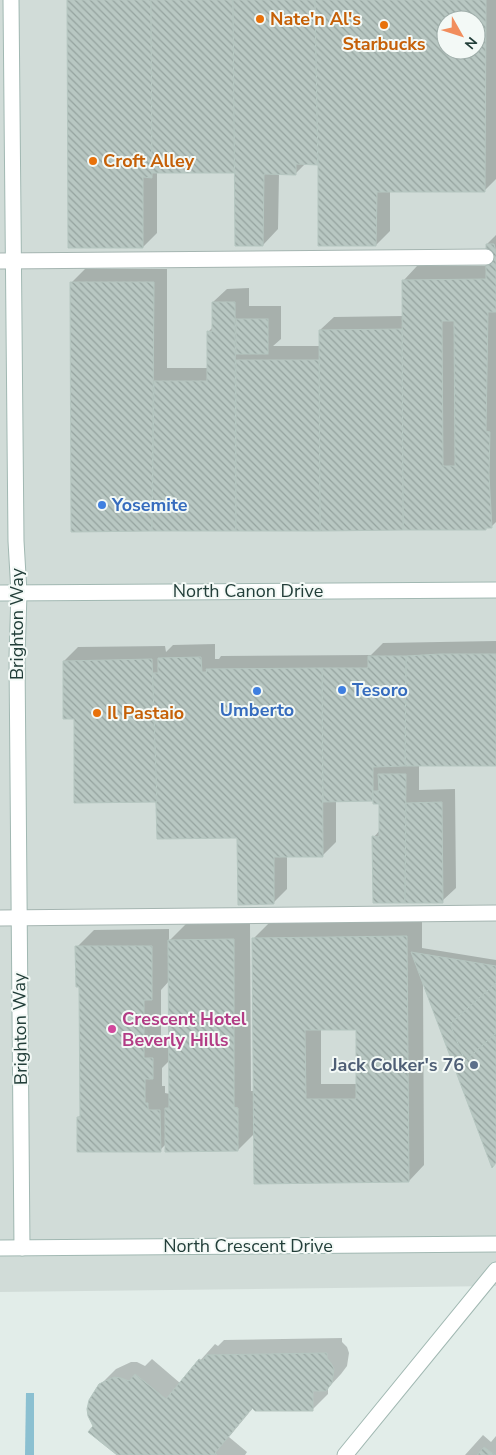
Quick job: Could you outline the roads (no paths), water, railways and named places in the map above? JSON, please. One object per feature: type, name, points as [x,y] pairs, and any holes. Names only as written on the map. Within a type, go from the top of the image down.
[{"type":"street","name":"Brighton Way","points":[[11,0],[7,261],[19,593],[17,667],[22,1248]]},
{"type":"street","points":[[7,261],[486,257]]},
{"type":"street","name":"North Canon Drive","points":[[0,593],[496,590]]},
{"type":"street","points":[[0,918],[496,913]]},
{"type":"street","name":"North Crescent Drive","points":[[0,1248],[496,1244]]},
{"type":"street","points":[[345,1455],[496,1270]]},
{"type":"water","points":[[26,1393],[34,1393],[34,1455],[25,1455]]},
{"type":"place","name":"Nate'n Al's","points":[[260,19]]},
{"type":"place","name":"Starbucks","points":[[384,25]]},
{"type":"place","name":"Croft Alley","points":[[93,161]]},
{"type":"place","name":"Yosemite","points":[[102,505]]},
{"type":"place","name":"Tesoro","points":[[342,690]]},
{"type":"place","name":"Umberto","points":[[257,691]]},
{"type":"place","name":"Il Pastaio","points":[[97,713]]},
{"type":"place","name":"Crescent Hotel Beverly Hills","points":[[112,1029]]},
{"type":"place","name":"Jack Colker's 76","points":[[474,1065]]}]
